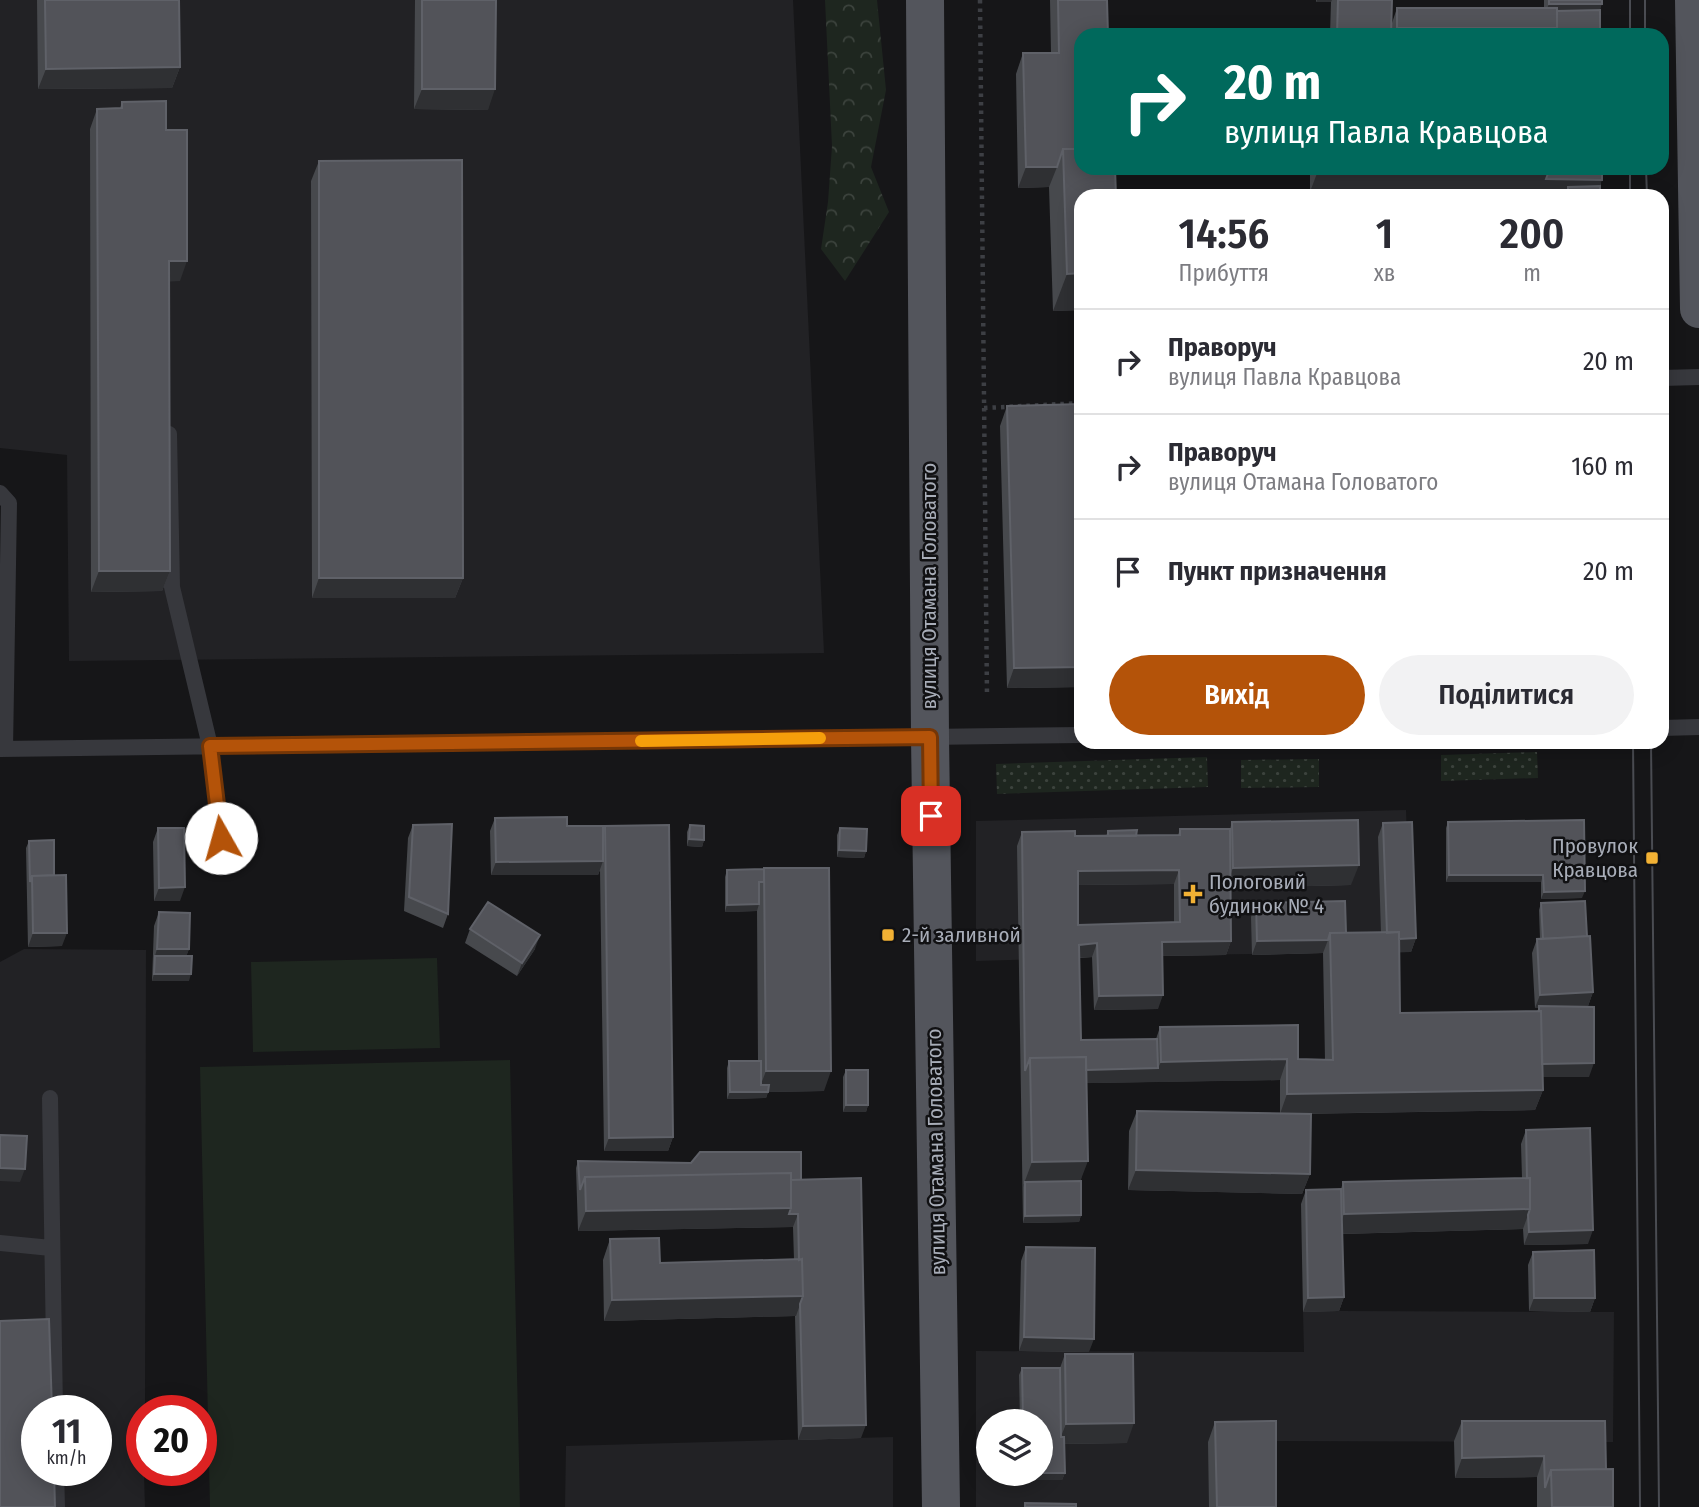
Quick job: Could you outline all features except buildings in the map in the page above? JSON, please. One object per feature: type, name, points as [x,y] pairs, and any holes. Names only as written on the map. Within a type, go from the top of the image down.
[{"type":"main road","name":"вулиця Отамана Головатого","points":[[925,0],[930,737],[941,1507]]},
{"type":"main road","points":[[1694,0],[1699,309]]},
{"type":"lane","points":[[1669,378],[1699,377]]},
{"type":"lane","points":[[169,421],[172,587],[210,746],[221,838]]},
{"type":"lane","points":[[0,493],[9,503],[2,749],[1074,735]]},
{"type":"lane","points":[[1669,728],[1699,727]]},
{"type":"lane","points":[[50,1098],[55,1395]]},
{"type":"lane","points":[[0,1242],[51,1248]]},
{"type":"lane","points":[[56,1486],[57,1507]]},
{"type":"path","points":[[980,0],[987,696]]},
{"type":"path","points":[[984,408],[1074,403]]},
{"type":"shaded area","points":[[0,0],[793,0],[824,653],[69,661],[67,455],[0,448]]},
{"type":"shaded area","name":"Пологовий будинок № 4","points":[[1406,810],[1411,952],[976,961],[976,821]]},
{"type":"shaded area","points":[[24,949],[146,950],[145,1395],[126,1395],[126,1486],[144,1486],[145,1507],[0,1507],[0,962]]},
{"type":"shaded area","points":[[1303,1312],[1614,1312],[1613,1442],[1269,1441],[1269,1507],[976,1507],[976,1486],[1053,1486],[1053,1409],[976,1409],[976,1351],[1304,1352]]},
{"type":"shaded area","points":[[893,1437],[893,1507],[565,1507],[566,1446]]},
{"type":"green space","points":[[825,0],[877,0],[886,90],[871,167],[889,212],[845,281],[821,249],[832,146]]},
{"type":"green space","points":[[1537,752],[1538,778],[1441,781],[1441,755]]},
{"type":"green space","points":[[1207,757],[1208,787],[997,794],[996,764]]},
{"type":"green space","points":[[1319,759],[1319,787],[1241,788],[1241,760]]},
{"type":"green space","points":[[437,958],[440,1048],[253,1052],[251,962]]},
{"type":"green space","points":[[510,1060],[520,1507],[210,1507],[210,1486],[217,1486],[217,1395],[207,1395],[200,1067]]},
{"type":"tram line","points":[[1630,0],[1630,28]]},
{"type":"tram line","points":[[1645,0],[1645,28]]},
{"type":"tram line","points":[[1630,175],[1630,189]]},
{"type":"tram line","points":[[1646,175],[1647,189]]},
{"type":"tram line","points":[[1633,749],[1640,1507]]},
{"type":"tram line","points":[[1651,749],[1659,1507]]},
{"type":"slow traffic","points":[[641,741],[820,738]]},
{"type":"place","name":"Провулок Кравцова","points":[[1652,858]]},
{"type":"place","name":"Пологовий будинок № 4","points":[[1193,894]]},
{"type":"place","name":"2-й заливной","points":[[888,935]]},
{"type":"route","points":[[221,838],[210,746],[930,737],[931,816]]}]
